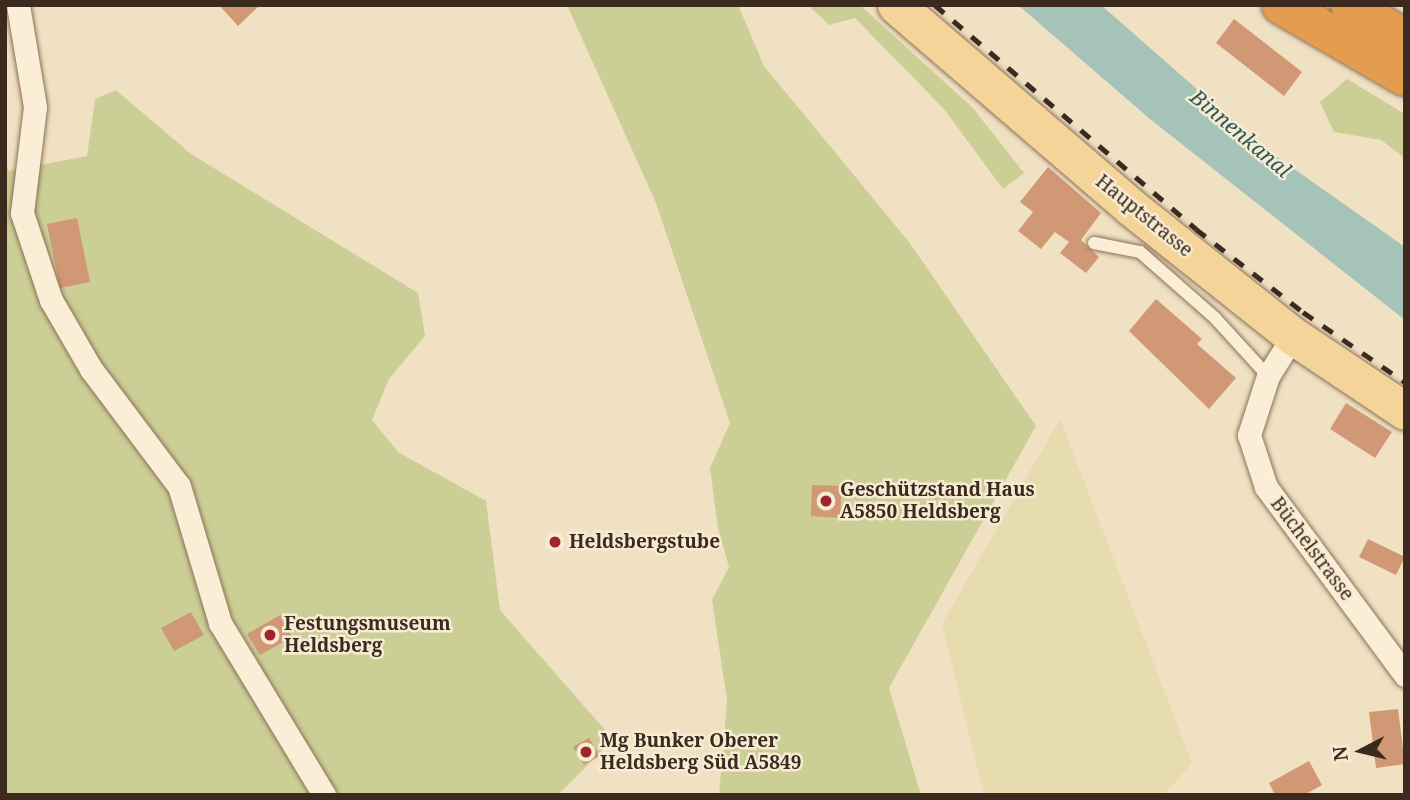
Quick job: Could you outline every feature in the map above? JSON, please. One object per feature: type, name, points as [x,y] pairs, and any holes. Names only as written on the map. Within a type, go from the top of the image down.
[{"type":"highway","points":[[1281,5],[1405,77]]},
{"type":"highway","points":[[1350,5],[1405,39]]},
{"type":"main road","name":"Hauptstrasse","points":[[896,5],[1132,208],[1293,336],[1405,411]]},
{"type":"street","points":[[18,5],[35,107],[22,213],[51,300],[91,369],[179,486],[220,623],[324,795]]},
{"type":"street","name":"Büchelstrasse","points":[[1293,336],[1268,376],[1249,435],[1266,487],[1405,675]]},
{"type":"lane","points":[[1094,243],[1140,252],[1215,318],[1268,376]]},
{"type":"shaded area","points":[[1060,419],[1192,763],[1163,795],[984,795],[942,624]]},
{"type":"green space","points":[[567,5],[738,5],[764,66],[909,242],[1036,426],[889,688],[921,795],[719,795],[727,700],[712,600],[729,567],[718,528],[710,468],[730,423],[656,203]]},
{"type":"green space","points":[[808,5],[860,5],[973,108],[1024,173],[1003,189],[944,109],[855,18],[829,25]]},
{"type":"green space","points":[[1347,79],[1405,114],[1405,158],[1381,140],[1334,132],[1320,102]]},
{"type":"green space","points":[[116,90],[191,154],[418,293],[425,336],[389,379],[372,420],[398,452],[486,501],[500,610],[613,739],[558,795],[5,795],[5,150],[8,171],[87,156],[95,99]]},
{"type":"water","name":"Binnenkanal","points":[[1018,5],[1101,5],[1263,147],[1405,247],[1405,320],[1150,119]]},
{"type":"building","points":[[219,5],[260,5],[238,26]]},
{"type":"building","points":[[1234,19],[1302,72],[1284,96],[1216,43]]},
{"type":"building","points":[[1048,167],[1101,213],[1081,240],[1099,257],[1086,273],[1060,253],[1069,242],[1055,232],[1041,249],[1018,231],[1033,212],[1020,202]]},
{"type":"building","points":[[77,218],[90,282],[60,288],[47,224]]},
{"type":"building","points":[[1156,299],[1202,339],[1197,344],[1236,378],[1209,409],[1129,331]]},
{"type":"building","points":[[1346,403],[1392,432],[1375,458],[1330,429]]},
{"type":"building","name":"Geschützstand Haus A5850 Heldsberg","points":[[812,485],[842,486],[840,518],[811,516]]},
{"type":"building","points":[[1368,539],[1405,557],[1396,575],[1359,557]]},
{"type":"building","points":[[191,612],[204,635],[174,651],[161,628]]},
{"type":"building","name":"Festungsmuseum Heldsberg","points":[[280,615],[292,637],[260,655],[247,634]]},
{"type":"building","points":[[1398,709],[1405,764],[1376,768],[1369,712]]},
{"type":"building","name":"Mg Bunker Oberer Heldsberg Süd A5849","points":[[589,738],[600,756],[584,765],[573,747]]},
{"type":"building","points":[[1309,761],[1322,785],[1304,795],[1275,795],[1269,783]]},
{"type":"railway","points":[[935,5],[1196,229],[1303,312],[1405,382]]},
{"type":"place","name":"Geschützstand Haus A5850 Heldsberg","points":[[826,501]]},
{"type":"place","name":"Heldsbergstube","points":[[555,542]]},
{"type":"place","name":"Festungsmuseum Heldsberg","points":[[270,635]]},
{"type":"place","name":"Mg Bunker Oberer Heldsberg Süd A5849","points":[[586,752]]}]
